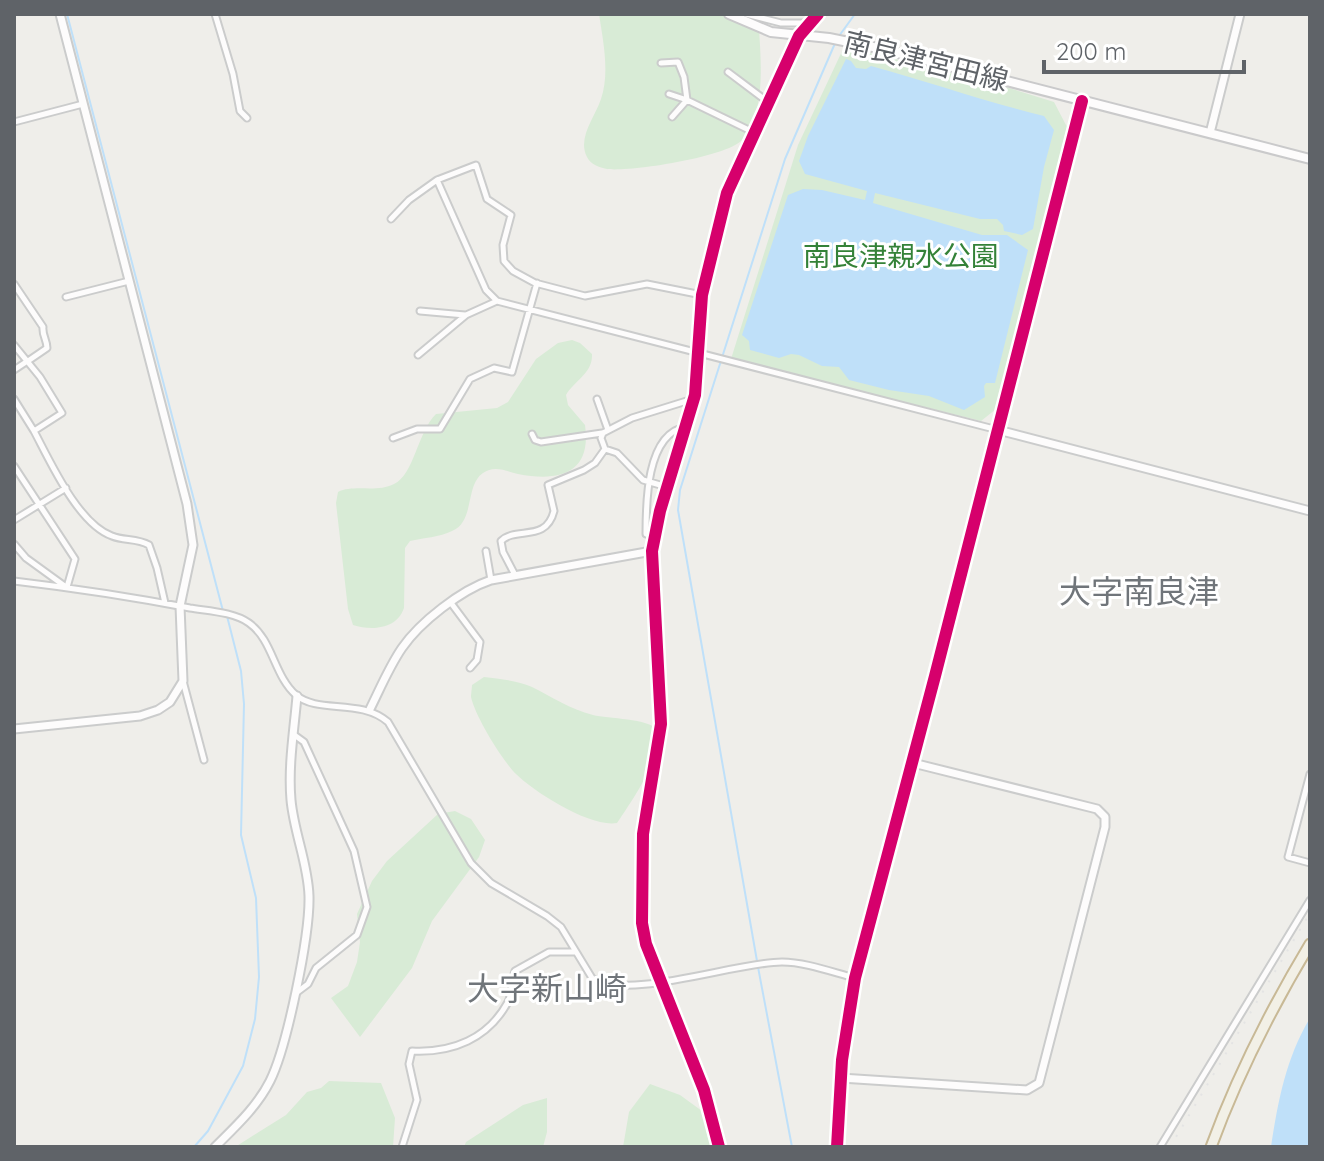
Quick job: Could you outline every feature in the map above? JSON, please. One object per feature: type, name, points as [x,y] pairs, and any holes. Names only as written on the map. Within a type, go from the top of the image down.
[{"type":"highway","points":[[1211,1147],[1258,1039],[1310,944]]},
{"type":"main road","name":"南良津宮田線","points":[[729,14],[771,32],[844,40],[1310,159]]},
{"type":"street","points":[[60,14],[192,522],[191,567],[180,606],[183,681],[204,760]]},
{"type":"street","points":[[215,14],[233,74],[240,111],[247,118]]},
{"type":"street","points":[[746,14],[781,23],[809,23]]},
{"type":"street","points":[[719,1147],[704,1090],[646,944],[642,923],[643,834],[661,724],[652,551],[695,399],[702,295],[723,203],[799,36],[817,14]]},
{"type":"street","points":[[1210,133],[1240,14]]},
{"type":"street","points":[[661,63],[678,62],[684,77],[687,100],[672,117]]},
{"type":"street","points":[[728,72],[769,102]]},
{"type":"street","points":[[669,94],[756,134]]},
{"type":"street","points":[[837,1147],[846,1020],[855,978],[1082,101]]},
{"type":"street","points":[[14,122],[83,104]]},
{"type":"street","points":[[391,219],[409,200],[437,180],[476,165],[487,199],[511,215],[503,245],[504,261],[513,271],[537,283],[585,296],[647,284],[702,295]]},
{"type":"street","points":[[437,180],[486,290],[497,301],[1310,511]]},
{"type":"street","points":[[66,297],[129,281]]},
{"type":"street","points":[[393,438],[417,429],[440,429],[470,379],[494,368],[512,372],[537,283]]},
{"type":"street","points":[[14,284],[43,327],[42,336],[47,343],[47,348],[14,370]]},
{"type":"street","points":[[418,355],[466,315],[497,301]]},
{"type":"street","points":[[420,311],[466,315]]},
{"type":"street","points":[[14,345],[62,413],[34,431]]},
{"type":"street","points":[[14,399],[86,517],[111,536],[149,545],[165,603]]},
{"type":"street","points":[[597,399],[606,432]]},
{"type":"street","points":[[532,434],[535,440],[541,442],[606,432],[662,406],[695,399]]},
{"type":"street","points":[[655,536],[646,534],[647,481],[654,459],[664,443],[678,428],[687,427]]},
{"type":"street","points":[[605,449],[601,438],[606,432]]},
{"type":"street","points":[[605,449],[617,453],[635,474],[668,488]]},
{"type":"street","points":[[515,575],[501,546],[504,538],[530,534],[548,524],[554,511],[548,485],[584,470],[595,463],[605,449]]},
{"type":"street","points":[[14,466],[75,559],[67,587]]},
{"type":"street","points":[[14,520],[66,488]]},
{"type":"street","points":[[14,544],[26,558],[67,587]]},
{"type":"street","points":[[486,551],[491,580]]},
{"type":"street","points":[[370,709],[412,635],[471,587],[515,575],[652,551]]},
{"type":"street","points":[[14,581],[165,603],[222,614],[249,623],[262,638],[297,696],[317,703],[370,709],[388,722],[471,863],[491,883],[561,927],[592,978],[601,983],[628,985],[766,964],[795,964],[855,978]]},
{"type":"street","points":[[451,603],[480,642],[477,660],[470,668]]},
{"type":"street","points":[[14,729],[140,716],[170,702],[183,681]]},
{"type":"street","points":[[215,1147],[260,1098],[272,1078],[307,933],[309,900],[302,847],[291,803],[297,696]]},
{"type":"street","points":[[293,734],[304,742],[354,851],[367,907],[357,935],[316,968],[308,984],[294,994]]},
{"type":"street","points":[[841,1078],[1027,1090],[1039,1083],[1105,827],[1105,817],[1097,809],[913,763]]},
{"type":"street","points":[[1310,774],[1288,857],[1310,863]]},
{"type":"street","points":[[1160,1147],[1310,900]]},
{"type":"street","points":[[402,1147],[417,1100],[409,1064],[412,1051],[450,1049],[473,1040],[500,1015],[508,1000],[515,971],[549,952],[576,952]]},
{"type":"green space","points":[[599,14],[758,14],[761,62],[759,96],[751,127],[743,139],[719,152],[656,166],[607,169],[591,162],[584,150],[584,142],[601,99],[605,78]]},
{"type":"green space","name":"南良津親水公園","points":[[844,47],[983,80],[1054,102],[1067,127],[996,409],[981,421],[731,359],[798,145]]},
{"type":"green space","points":[[572,340],[592,354],[587,371],[566,395],[568,405],[585,425],[586,442],[578,464],[570,471],[547,477],[496,469],[483,473],[477,479],[464,520],[459,526],[442,535],[410,541],[405,548],[404,608],[401,615],[383,627],[353,625],[348,609],[336,503],[338,492],[394,484],[406,472],[436,414],[497,408],[508,402],[536,359],[558,343]]},
{"type":"green space","points":[[484,677],[520,683],[585,712],[646,723],[657,730],[659,739],[652,764],[617,823],[593,820],[578,814],[549,799],[516,774],[490,737],[471,697],[472,685]]},
{"type":"green space","points":[[455,811],[471,819],[485,840],[479,857],[432,921],[412,968],[360,1037],[331,998],[348,986],[357,962],[360,942],[357,914],[372,881],[387,861],[438,814]]},
{"type":"green space","points":[[329,1081],[381,1083],[395,1118],[393,1147],[235,1147],[286,1115],[307,1092],[321,1088]]},
{"type":"green space","points":[[650,1084],[680,1095],[702,1111],[711,1147],[623,1147],[629,1112]]},
{"type":"green space","points":[[547,1098],[547,1132],[543,1147],[464,1147],[466,1142],[523,1105]]},
{"type":"water","name":"南良津親水公園","points":[[846,59],[856,68],[871,66],[1044,116],[1054,130],[1033,229],[1022,235],[1004,231],[997,219],[980,219],[875,193],[873,203],[982,235],[1007,235],[1028,250],[995,383],[986,383],[985,397],[964,410],[929,396],[849,380],[839,367],[822,366],[799,355],[779,358],[750,350],[749,341],[742,335],[788,195],[803,189],[822,190],[865,200],[867,191],[805,174],[799,161]]},
{"type":"water","points":[[1310,1018],[1310,1147],[1271,1147],[1284,1080]]},
{"type":"waterway","points":[[67,14],[223,611]]},
{"type":"waterway","points":[[839,36],[855,14]]},
{"type":"waterway","points":[[757,961],[678,510],[680,490],[785,159],[836,41]]},
{"type":"waterway","points":[[194,1147],[208,1131],[243,1066],[255,1019],[259,977],[256,898],[241,835],[244,704],[241,671],[227,616]]},
{"type":"waterway","points":[[758,967],[792,1147]]},
{"type":"railway","points":[[1170,1147],[1310,913]]},
{"type":"cycle path","points":[[719,1147],[704,1090],[646,944],[642,923],[643,834],[661,724],[652,551],[660,511],[695,395],[702,295],[727,193],[799,36],[818,14]]},
{"type":"cycle path","points":[[837,1147],[842,1060],[855,978],[1082,101]]},
{"type":"district","name":"大字南良津","points":[[1139,592]]},
{"type":"district","name":"大字新山崎","points":[[547,989]]}]
